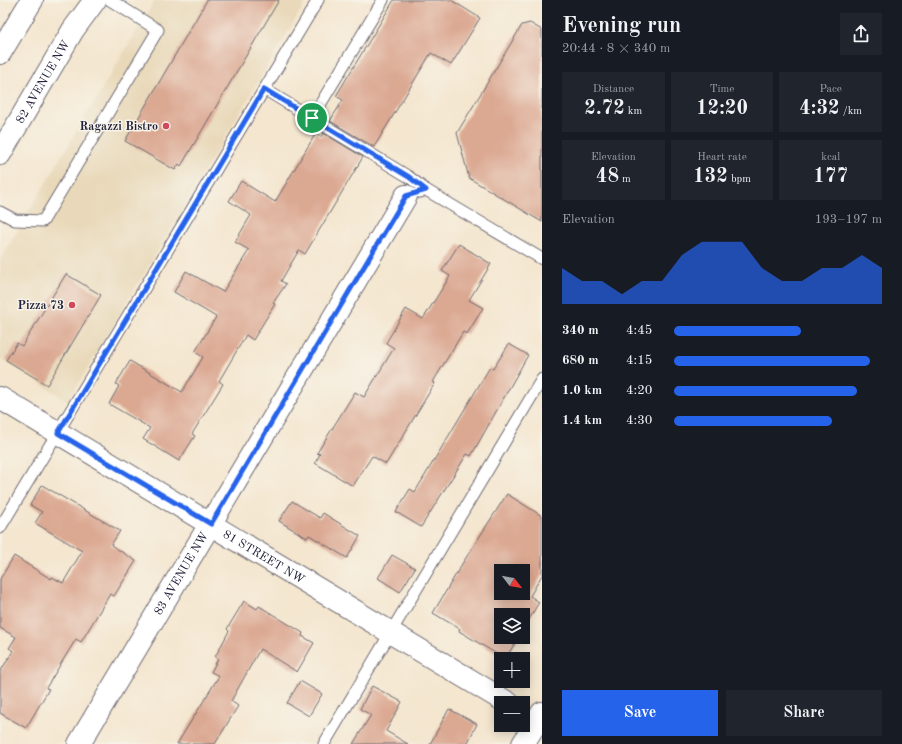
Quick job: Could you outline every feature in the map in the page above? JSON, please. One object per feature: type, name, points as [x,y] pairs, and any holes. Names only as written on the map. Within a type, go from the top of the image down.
[{"type":"street","points":[[0,53],[32,0]]},
{"type":"street","name":"82 AVENUE NW","points":[[73,30],[86,0]]},
{"type":"street","name":"82 AVENUE NW","points":[[0,154],[73,30],[95,0]]},
{"type":"street","name":"83 AVENUE NW","points":[[79,744],[406,196]]},
{"type":"street","name":"81 STREET NW","points":[[0,398],[496,696]]},
{"type":"street","points":[[524,744],[536,717]]},
{"type":"lane","points":[[0,212],[15,220],[43,220],[158,30],[110,0]]},
{"type":"lane","points":[[0,528],[318,0]]},
{"type":"lane","points":[[312,118],[383,0]]},
{"type":"lane","points":[[264,89],[426,190],[542,259]]},
{"type":"lane","points":[[406,196],[426,190]]},
{"type":"lane","points":[[324,744],[542,379]]},
{"type":"shaded area","points":[[155,0],[307,0],[68,401],[0,358],[0,260]]},
{"type":"building","points":[[207,0],[279,0],[181,166],[179,164],[175,170],[125,141]]},
{"type":"building","points":[[394,0],[451,0],[480,18],[451,65],[431,53],[374,147],[330,121],[343,100],[336,96]]},
{"type":"building","points":[[530,23],[542,30],[542,222],[469,178],[457,133],[522,25]]},
{"type":"building","points":[[316,133],[321,137],[323,133],[363,157],[305,254],[299,250],[281,281],[286,284],[273,303],[275,304],[253,340],[246,335],[219,381],[223,384],[192,434],[195,436],[179,461],[143,439],[150,428],[109,404],[119,386],[116,384],[130,361],[182,392],[203,357],[195,352],[216,317],[174,292],[186,271],[223,292],[249,250],[235,242],[251,215],[229,201],[241,181],[275,202]]},
{"type":"building","points":[[459,244],[491,264],[469,300],[483,308],[467,334],[463,332],[433,382],[435,383],[386,464],[372,456],[353,486],[315,463],[320,454],[317,453],[355,392],[364,397],[394,348],[386,343],[406,309],[423,319],[450,276],[442,271]]},
{"type":"building","points":[[66,274],[101,295],[47,385],[6,360],[17,343],[22,346]]},
{"type":"building","points":[[509,344],[528,355],[471,456],[467,454],[421,527],[396,512],[410,489],[415,492],[490,367],[493,369]]},
{"type":"building","points":[[42,485],[120,531],[111,545],[136,561],[114,596],[110,594],[81,642],[76,639],[46,688],[49,689],[26,728],[0,713],[0,672],[13,651],[9,648],[16,637],[0,628],[0,579],[14,556],[51,579],[52,577],[63,583],[82,551],[35,523],[42,512],[30,505]]},
{"type":"building","points":[[507,494],[542,516],[542,575],[530,596],[539,602],[530,618],[530,608],[494,608],[494,644],[515,644],[509,652],[494,652],[433,613],[462,564]]},
{"type":"building","points":[[292,501],[320,518],[323,513],[360,536],[347,558],[309,535],[307,538],[279,521]]},
{"type":"building","points":[[392,555],[415,568],[400,592],[378,578]]},
{"type":"building","points":[[244,601],[257,609],[259,606],[303,633],[302,636],[314,643],[297,672],[260,649],[231,701],[238,706],[215,744],[177,744],[219,676],[211,672],[218,659],[215,657],[229,631],[227,629]]},
{"type":"building","points":[[300,681],[322,694],[309,716],[287,703]]},
{"type":"building","points":[[372,686],[402,702],[386,731],[408,744],[353,744],[371,715],[360,709]]},
{"type":"building","points":[[449,709],[477,724],[467,744],[430,744]]},
{"type":"place","name":"Ragazzi Bistro","points":[[166,126]]},
{"type":"place","name":"Pizza 73","points":[[72,305]]},
{"type":"route","points":[[264,89],[312,118],[409,177],[426,190],[406,196],[211,524],[58,433],[264,89]]}]
